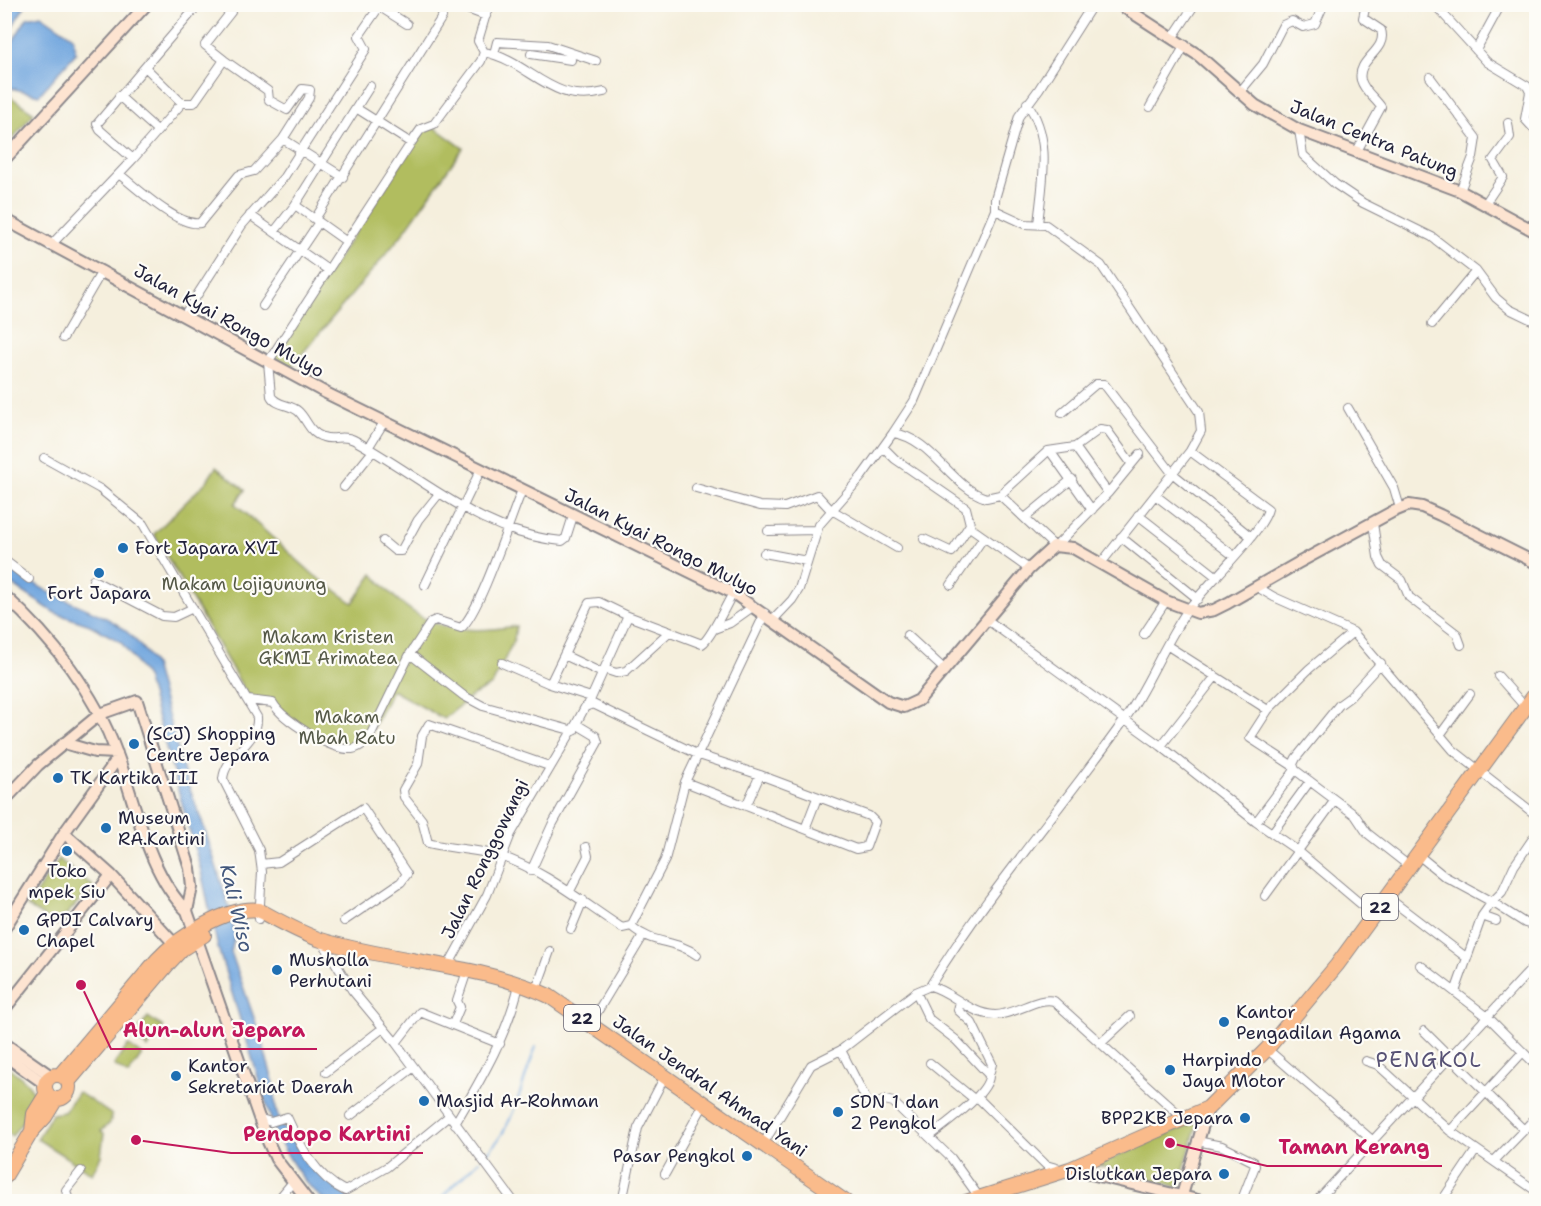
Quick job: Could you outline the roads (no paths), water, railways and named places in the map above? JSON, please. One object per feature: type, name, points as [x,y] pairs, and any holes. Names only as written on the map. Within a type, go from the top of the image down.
[{"type":"highway","name":"22","points":[[972,1199],[1070,1169],[1208,1108],[1267,1049],[1375,916],[1536,693]]},
{"type":"highway","name":"Jalan Jendral Ahmad Yani","points":[[193,936],[208,927],[242,916],[259,914],[321,940],[467,970],[536,990],[590,1024],[762,1146],[846,1202]]},
{"type":"highway","name":"22","points":[[4,1178],[32,1131],[45,1117],[55,1085],[178,947],[193,936]]},
{"type":"street","points":[[4,160],[147,4]]},
{"type":"street","points":[[133,159],[97,124],[199,4]]},
{"type":"street","points":[[119,174],[173,215],[191,224],[196,224],[238,175],[254,171],[283,139],[309,98],[309,90],[302,89],[287,110],[284,110],[270,100],[268,92],[205,45],[231,12],[233,4]]},
{"type":"street","points":[[454,4],[486,16]]},
{"type":"street","points":[[483,52],[478,41],[489,4]]},
{"type":"street","points":[[631,926],[664,860],[685,782],[770,616],[796,595],[816,530],[883,447],[914,401],[995,210],[995,199],[1018,116],[1093,4]]},
{"type":"street","name":"Jalan Centra Patung","points":[[1119,4],[1185,45],[1239,93],[1299,130],[1460,191],[1536,232]]},
{"type":"street","points":[[1173,37],[1195,4]]},
{"type":"street","points":[[1239,93],[1263,64],[1284,25],[1292,21],[1303,27],[1315,24],[1324,4]]},
{"type":"street","points":[[1357,151],[1381,107],[1365,89],[1361,77],[1364,63],[1379,45],[1382,34],[1363,18],[1366,4]]},
{"type":"street","points":[[1434,4],[1476,50],[1500,71],[1527,86],[1530,92],[1525,119],[1536,131]]},
{"type":"street","points":[[1476,50],[1501,4]]},
{"type":"street","points":[[185,314],[250,215],[284,177],[302,151],[365,53],[359,36],[377,6],[407,24]]},
{"type":"street","points":[[263,306],[301,249],[442,17]]},
{"type":"street","points":[[494,54],[497,42],[531,42],[558,47],[596,61]]},
{"type":"street","points":[[1150,107],[1185,45]]},
{"type":"street","points":[[483,52],[520,65],[546,86],[582,96],[604,92]]},
{"type":"street","points":[[483,52],[471,76],[445,111],[434,124],[421,129],[411,143],[268,362],[274,400],[299,412],[315,434],[322,437],[343,436],[371,450],[438,495],[505,528],[562,541],[566,538],[573,516]]},
{"type":"street","points":[[531,54],[571,60]]},
{"type":"street","points":[[145,67],[182,103],[194,103],[224,60]]},
{"type":"street","points":[[1430,77],[1476,138],[1477,145],[1471,165],[1460,191]]},
{"type":"street","points":[[274,232],[295,205],[370,86]]},
{"type":"street","points":[[119,96],[157,130]]},
{"type":"street","points":[[50,246],[133,159],[182,103]]},
{"type":"street","points":[[1027,103],[1038,122],[1043,142],[1038,224]]},
{"type":"street","points":[[357,108],[411,143]]},
{"type":"street","points":[[1485,204],[1503,177],[1493,159],[1510,137],[1508,123]]},
{"type":"street","points":[[1299,130],[1303,155],[1335,184],[1363,203],[1432,237],[1476,271],[1496,298],[1536,322]]},
{"type":"street","points":[[283,139],[343,177]]},
{"type":"street","points":[[295,205],[347,242]]},
{"type":"street","points":[[995,210],[1025,224],[1046,225],[1074,243],[1109,274],[1199,412],[1201,431],[1190,451],[1102,562]]},
{"type":"street","points":[[250,215],[328,270]]},
{"type":"street","name":"Jalan Kyai Rongo Mulyo","points":[[4,219],[50,246],[185,314],[268,362],[384,422],[733,593],[770,616],[875,694],[897,706],[911,705],[919,700],[1029,569],[1056,545]]},
{"type":"street","points":[[63,338],[102,271]]},
{"type":"street","points":[[1432,324],[1476,271]]},
{"type":"street","points":[[1062,413],[1096,384],[1104,384],[1172,474],[1250,536]]},
{"type":"street","points":[[1348,408],[1395,488],[1400,508]]},
{"type":"street","points":[[344,488],[371,450],[384,422]]},
{"type":"street","points":[[893,433],[915,442],[935,456],[980,496],[986,498],[1000,495],[1024,471],[1050,451],[1074,447],[1100,429],[1105,429],[1131,463]]},
{"type":"street","points":[[883,447],[896,459],[966,508],[969,526],[952,552],[924,539]]},
{"type":"street","points":[[1074,447],[1108,494]]},
{"type":"street","points":[[1050,451],[1092,510]]},
{"type":"street","points":[[762,1146],[811,1065],[841,1050],[915,992],[930,986],[1010,871],[1055,816],[1125,720],[1187,611],[1266,514],[1267,506],[1190,451]]},
{"type":"street","points":[[1056,545],[1108,494],[1140,454]]},
{"type":"street","points":[[44,458],[100,489],[134,514],[152,538],[257,717],[257,728],[226,768],[224,783],[259,850],[261,864],[259,914]]},
{"type":"street","points":[[425,585],[481,469]]},
{"type":"street","points":[[1025,518],[1071,479]]},
{"type":"street","points":[[696,488],[760,506],[786,507],[817,495],[830,510],[897,548]]},
{"type":"street","points":[[248,700],[273,703],[286,720],[340,747],[353,749],[368,740],[410,654],[433,620],[461,628],[465,624],[477,603],[522,490]]},
{"type":"street","points":[[383,541],[396,551],[400,551],[418,520],[438,495]]},
{"type":"street","points":[[1000,495],[1056,545],[1073,548],[1102,562],[1166,601],[1187,611],[1198,613],[1214,610],[1409,505],[1422,507],[1536,563]]},
{"type":"street","points":[[1155,495],[1234,556]]},
{"type":"street","points":[[1138,515],[1217,577]]},
{"type":"street","points":[[1373,523],[1378,557],[1382,564],[1402,580],[1409,597],[1457,634],[1461,645]]},
{"type":"street","points":[[969,526],[1029,569]]},
{"type":"street","points":[[768,531],[816,530]]},
{"type":"street","points":[[951,585],[984,537]]},
{"type":"street","points":[[1121,537],[1198,599]]},
{"type":"street","points":[[764,553],[807,561]]},
{"type":"street","points":[[4,560],[29,579]]},
{"type":"street","points":[[93,579],[162,616],[174,617],[193,608]]},
{"type":"street","points":[[1257,586],[1284,602],[1353,632],[1440,735],[1480,773],[1536,815]]},
{"type":"street","points":[[550,684],[591,601],[702,644],[714,629],[733,593]]},
{"type":"street","points":[[4,595],[54,645],[100,714],[118,755],[164,882],[186,911],[258,1118],[276,1159],[292,1183],[309,1202]]},
{"type":"street","points":[[1144,634],[1166,601]]},
{"type":"street","points":[[714,629],[730,623],[754,606]]},
{"type":"street","name":"Jalan Ronggowangi","points":[[448,966],[487,895],[500,856],[549,766],[590,701],[628,616]]},
{"type":"street","points":[[987,619],[1161,746],[1256,822],[1298,851],[1375,916]]},
{"type":"street","points":[[564,656],[603,671],[616,673],[626,671],[669,632]]},
{"type":"street","points":[[1353,632],[1309,669],[1268,710],[1250,738],[1294,768],[1355,815],[1367,832],[1409,866]]},
{"type":"street","points":[[907,635],[945,670]]},
{"type":"street","points":[[1168,646],[1268,710]]},
{"type":"street","points":[[410,654],[465,696],[483,706],[575,728],[596,736],[598,742],[552,825],[531,871]]},
{"type":"street","points":[[502,663],[590,701],[640,729],[699,755],[872,817],[875,822],[872,836],[866,847],[859,850],[685,782]]},
{"type":"street","points":[[1256,822],[1294,768],[1296,758],[1339,705],[1350,697],[1381,663]]},
{"type":"street","points":[[1498,676],[1526,708]]},
{"type":"street","points":[[1161,746],[1215,677]]},
{"type":"street","points":[[1440,735],[1470,694]]},
{"type":"street","points":[[4,801],[38,765],[100,714],[137,700],[190,868],[192,887],[186,911]]},
{"type":"street","points":[[549,766],[432,724],[427,725],[422,736],[418,764],[404,790],[404,797],[422,820],[426,842],[500,856],[570,891],[622,928],[631,926]]},
{"type":"street","points":[[64,743],[95,752],[118,755]]},
{"type":"street","points":[[4,929],[64,833],[118,755]]},
{"type":"street","points":[[746,806],[760,775]]},
{"type":"street","points":[[1272,833],[1310,781]]},
{"type":"street","points":[[805,829],[817,798]]},
{"type":"street","points":[[1265,896],[1335,800]]},
{"type":"street","points":[[261,864],[279,862],[359,809],[364,809],[407,874],[401,882],[344,921]]},
{"type":"street","points":[[64,833],[111,875],[178,947]]},
{"type":"street","points":[[1455,992],[1482,916],[1502,892],[1514,866],[1536,834]]},
{"type":"street","points":[[570,891],[588,856],[586,847]]},
{"type":"street","points":[[1418,854],[1444,876],[1525,923],[1536,926]]},
{"type":"street","points":[[4,1010],[111,875]]},
{"type":"street","points":[[1387,897],[1467,958]]},
{"type":"street","points":[[572,929],[583,900]]},
{"type":"street","points":[[1482,916],[1496,921]]},
{"type":"street","points":[[631,926],[643,936],[682,945],[697,955]]},
{"type":"street","points":[[590,1024],[643,936]]},
{"type":"street","points":[[321,940],[352,990],[396,1043],[514,1202]]},
{"type":"street","points":[[536,990],[549,951]]},
{"type":"street","points":[[1420,966],[1489,1018],[1536,1065]]},
{"type":"street","points":[[1316,1202],[1536,966]]},
{"type":"street","points":[[453,1024],[460,1007],[457,1001],[467,970]]},
{"type":"street","points":[[455,1125],[500,1044],[512,1016],[519,985]]},
{"type":"street","points":[[930,986],[971,1009],[998,1015],[1015,1012],[1043,1000],[1051,1000],[1184,1119]]},
{"type":"street","points":[[915,992],[929,1019],[956,1040],[989,1075]]},
{"type":"street","points":[[929,1137],[988,1085],[992,1064],[972,1023],[958,1010],[960,1002]]},
{"type":"street","points":[[396,1043],[420,1012],[500,1044]]},
{"type":"street","points":[[1101,1043],[1130,1016]]},
{"type":"street","points":[[326,1072],[383,1028]]},
{"type":"street","points":[[1424,1031],[1524,1130]]},
{"type":"street","points":[[4,1043],[55,1085]]},
{"type":"street","points":[[1267,1049],[1372,1140]]},
{"type":"street","points":[[841,1050],[870,1104],[890,1100],[963,1172],[972,1199]]},
{"type":"street","points":[[1450,1131],[1524,1052]]},
{"type":"street","points":[[4,1055],[55,1085]]},
{"type":"street","points":[[1366,1061],[1378,1065],[1450,1131],[1536,1191]]},
{"type":"street","points":[[930,1063],[975,1098],[1046,1165],[1070,1169],[1180,1199],[1206,1202]]},
{"type":"street","points":[[350,1116],[414,1067]]},
{"type":"street","points":[[622,1202],[638,1128],[665,1076]]},
{"type":"street","points":[[664,1174],[704,1104]]},
{"type":"street","points":[[1180,1199],[1208,1108]]},
{"type":"street","points":[[258,1118],[271,1122],[285,1117],[288,1119],[296,1138],[313,1164],[345,1191],[387,1167],[449,1116]]},
{"type":"street","points":[[1494,1161],[1536,1117]]},
{"type":"street","points":[[1197,1141],[1222,1146],[1254,1162],[1255,1166],[1241,1202]]},
{"type":"street","points":[[1441,1202],[1476,1150]]},
{"type":"street","points":[[69,1202],[66,1190],[81,1171]]},
{"type":"street","points":[[276,1202],[292,1183]]},
{"type":"water","points":[[4,5],[25,6],[5,38]]},
{"type":"water","points":[[41,15],[73,37],[76,53],[39,95],[11,88],[5,83],[5,54],[27,18]]},
{"type":"water","points":[[4,561],[44,590],[101,615],[124,629],[144,650],[154,665],[185,776],[230,910],[235,935],[231,952],[259,1032],[274,1084],[276,1111],[284,1129],[307,1159],[351,1201],[329,1202],[319,1196],[297,1170],[275,1132],[218,948],[200,867],[146,677],[121,642],[90,625],[55,613],[5,580]]},
{"type":"waterway","points":[[483,1157],[494,1146],[510,1120],[536,1047]]},
{"type":"waterway","points":[[440,1202],[446,1193],[479,1161]]},
{"type":"place","name":"Fort Japara XVI","points":[[123,548]]},
{"type":"place","name":"Fort Japara","points":[[99,573]]},
{"type":"place","name":"(SCJ) Shopping Centre Jepara","points":[[134,744]]},
{"type":"place","name":"TK Kartika III","points":[[58,778]]},
{"type":"place","name":"Museum RA.Kartini","points":[[106,828]]},
{"type":"place","name":"Toko mpek Siu","points":[[67,851]]},
{"type":"place","name":"GPDI Calvary Chapel","points":[[24,930]]},
{"type":"place","name":"Musholla Perhutani","points":[[277,970]]},
{"type":"place","name":"Alun-alun Jepara","points":[[81,985]]},
{"type":"place","name":"Kantor Pengadilan Agama","points":[[1224,1022]]},
{"type":"place","name":"Harpindo Jaya Motor","points":[[1170,1070]]},
{"type":"place","name":"Kantor Sekretariat Daerah","points":[[176,1076]]},
{"type":"place","name":"Masjid Ar-Rohman","points":[[424,1101]]},
{"type":"place","name":"SDN 1 dan 2 Pengkol","points":[[838,1112]]},
{"type":"place","name":"BPP2KB Jepara","points":[[1245,1118]]},
{"type":"place","name":"Pendopo Kartini","points":[[136,1140]]},
{"type":"place","name":"Taman Kerang","points":[[1170,1143]]},
{"type":"place","name":"Pasar Pengkol","points":[[747,1156]]},
{"type":"place","name":"Dislutkan Jepara","points":[[1224,1174]]},
{"type":"district","name":"PENGKOL","points":[[1429,1060]]},
{"type":"park label","name":"Makam Lojigunung","points":[[244,584]]},
{"type":"park label","name":"Makam Kristen GKMI Arimatea","points":[[328,647]]},
{"type":"park label","name":"Makam Mbah Ratu","points":[[347,727]]},
{"type":"water label","name":"Kali Wiso","points":[[237,908]]}]
